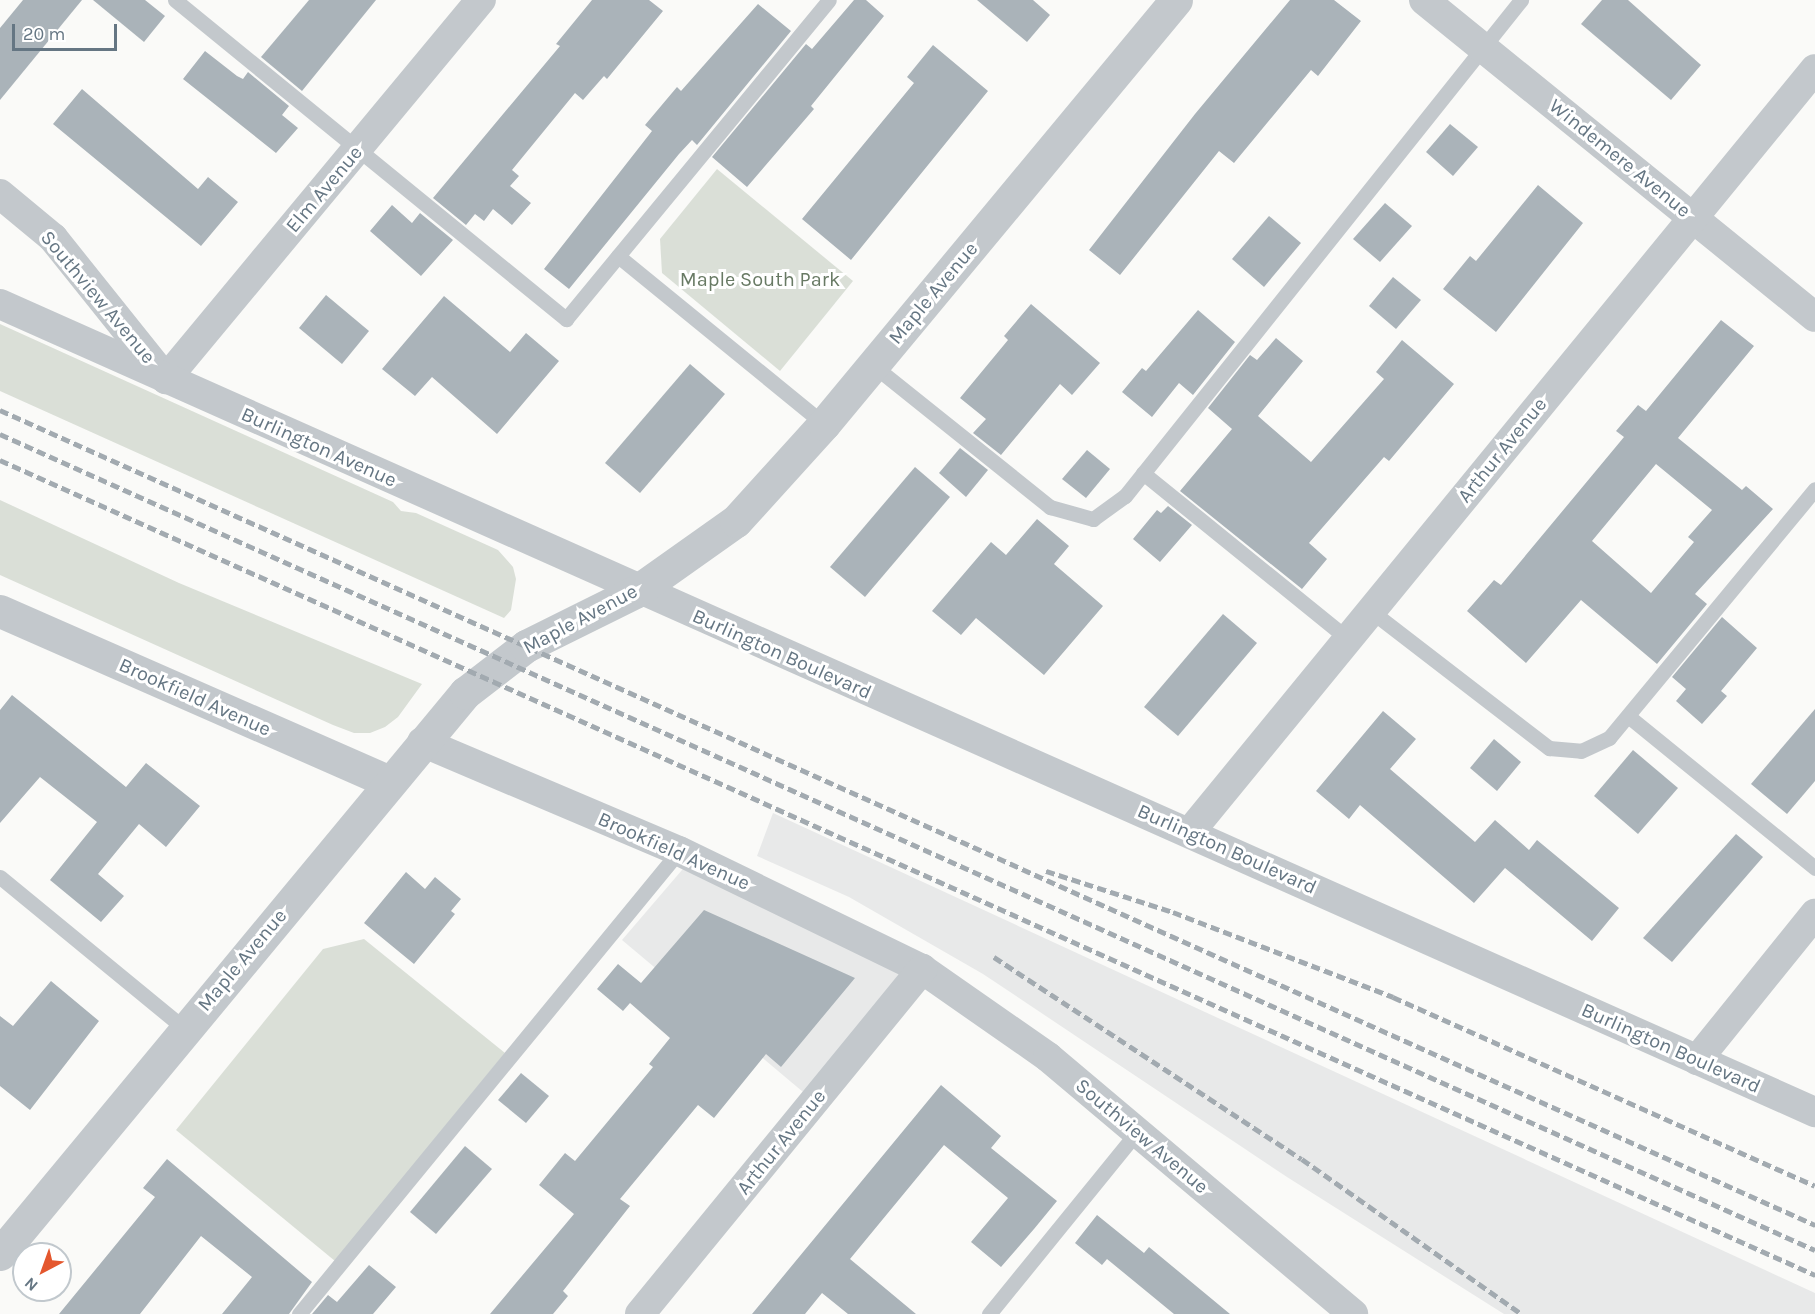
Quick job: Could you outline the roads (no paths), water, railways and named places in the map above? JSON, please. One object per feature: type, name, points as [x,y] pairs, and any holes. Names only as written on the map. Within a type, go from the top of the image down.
[{"type":"street","name":"Elm Avenue","points":[[166,379],[481,0]]},
{"type":"street","name":"Maple Avenue","points":[[0,1254],[422,742],[465,693],[526,646],[637,591],[736,521],[874,366],[1176,0]]},
{"type":"street","name":"Windemere Avenue","points":[[1424,0],[1815,317]]},
{"type":"street","name":"Arthur Avenue","points":[[1190,832],[1815,69]]},
{"type":"street","name":"Southview Avenue","points":[[0,194],[52,238],[166,379]]},
{"type":"street","name":"Burlington Avenue","points":[[0,304],[637,591]]},
{"type":"street","name":"Burlington Boulevard","points":[[637,591],[1190,832],[1815,1112]]},
{"type":"street","name":"Brookfield Avenue","points":[[0,611],[389,782]]},
{"type":"street","name":"Brookfield Avenue","points":[[422,742],[679,851],[922,969]]},
{"type":"street","points":[[1697,1060],[1815,914]]},
{"type":"street","name":"Arthur Avenue","points":[[640,1314],[922,969]]},
{"type":"street","name":"Southview Avenue","points":[[922,969],[1048,1057],[1342,1311]]},
{"type":"lane","points":[[175,0],[566,319],[829,0]]},
{"type":"lane","points":[[874,366],[1050,507],[1093,519],[1125,496],[1521,0]]},
{"type":"lane","points":[[618,256],[824,424]]},
{"type":"lane","points":[[1143,473],[1348,639]]},
{"type":"lane","points":[[1371,610],[1549,748],[1581,751],[1609,738],[1815,489]]},
{"type":"lane","points":[[1628,716],[1815,868]]},
{"type":"lane","points":[[299,1314],[679,851]]},
{"type":"lane","points":[[0,877],[185,1029]]},
{"type":"lane","points":[[989,1314],[1137,1132]]},
{"type":"railway","points":[[0,410],[1815,1225]]},
{"type":"railway","points":[[0,434],[1815,1250]]},
{"type":"railway","points":[[0,460],[1815,1275]]},
{"type":"railway","points":[[1046,871],[1173,912],[1393,997],[1815,1186]]},
{"type":"railway","points":[[994,957],[1302,1159],[1522,1314]]},
{"type":"park label","name":"Maple South Park","points":[[760,279]]}]
